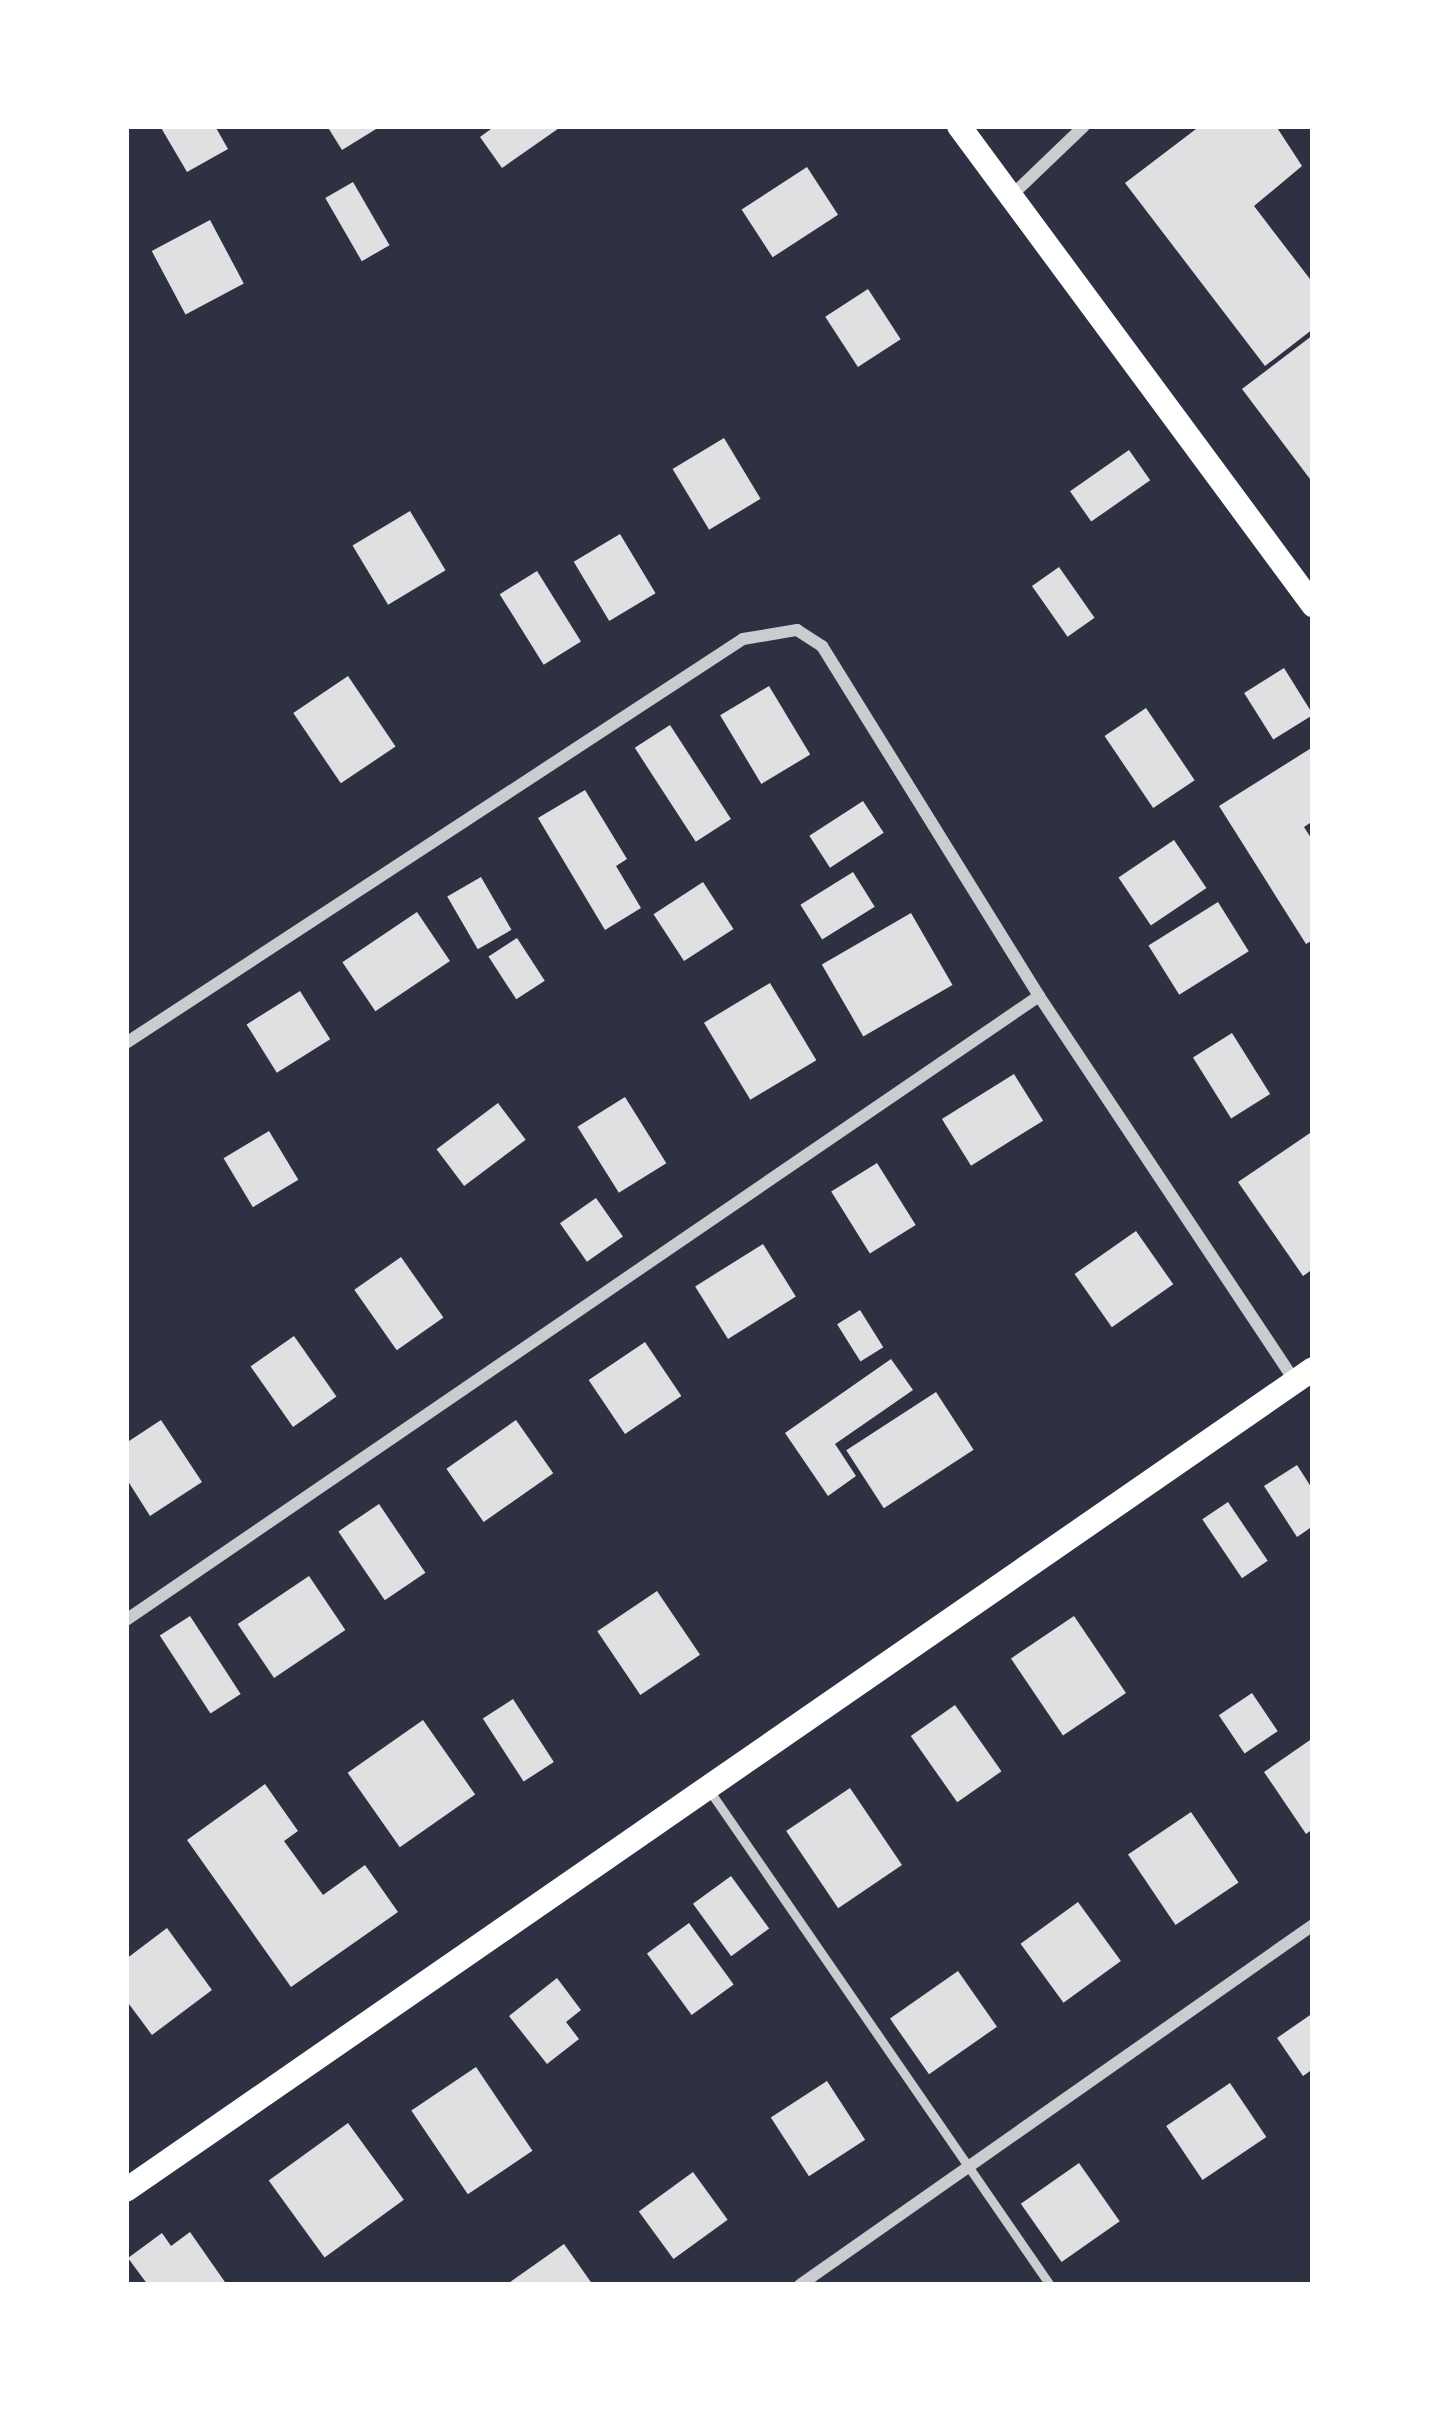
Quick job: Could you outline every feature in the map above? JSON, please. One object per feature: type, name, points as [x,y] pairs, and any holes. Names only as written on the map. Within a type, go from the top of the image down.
[{"type":"main road","points":[[959,126],[1313,604]]},
{"type":"main road","points":[[126,2190],[1304,1375]]},
{"type":"street","points":[[1011,197],[1084,126]]},
{"type":"street","points":[[126,1043],[743,640],[797,630],[821,646],[1039,996],[1304,1375]]},
{"type":"street","points":[[126,1620],[1039,996]]},
{"type":"street","points":[[800,2285],[1313,1925]]},
{"type":"lane","points":[[708,1790],[1050,2285]]},
{"type":"building","points":[[160,126],[215,126],[228,149],[187,172]]},
{"type":"building","points":[[327,126],[381,126],[342,150]]},
{"type":"building","points":[[495,126],[562,126],[502,168],[480,137]]},
{"type":"building","points":[[1200,126],[1276,126],[1302,166],[1254,206],[1313,283],[1313,329],[1265,366],[1125,183]]},
{"type":"building","points":[[807,167],[838,215],[773,257],[742,209]]},
{"type":"building","points":[[353,182],[390,245],[362,261],[325,198]]},
{"type":"building","points":[[210,220],[244,284],[186,315],[152,251]]},
{"type":"building","points":[[868,289],[901,339],[858,367],[825,317]]},
{"type":"building","points":[[1313,335],[1313,483],[1242,389]]},
{"type":"building","points":[[724,438],[761,499],[709,530],[673,469]]},
{"type":"building","points":[[1129,450],[1150,480],[1091,522],[1070,491]]},
{"type":"building","points":[[410,511],[446,570],[388,605],[353,546]]},
{"type":"building","points":[[620,534],[656,593],[609,621],[574,562]]},
{"type":"building","points":[[1059,567],[1095,618],[1068,637],[1032,586]]},
{"type":"building","points":[[537,571],[581,641],[544,665],[500,594]]},
{"type":"building","points":[[1284,668],[1313,715],[1273,740],[1244,693]]},
{"type":"building","points":[[348,676],[396,746],[341,783],[293,713]]},
{"type":"building","points":[[769,686],[810,755],[761,784],[720,715]]},
{"type":"building","points":[[1146,708],[1195,780],[1153,808],[1105,736]]},
{"type":"building","points":[[670,725],[731,819],[696,842],[635,748]]},
{"type":"building","points":[[1313,747],[1313,821],[1304,827],[1313,841],[1313,940],[1306,944],[1219,806]]},
{"type":"building","points":[[585,790],[627,859],[616,866],[641,908],[605,930],[538,818]]},
{"type":"building","points":[[863,801],[884,833],[830,868],[809,836]]},
{"type":"building","points":[[1174,840],[1206,888],[1151,926],[1118,877]]},
{"type":"building","points":[[853,872],[875,907],[822,940],[800,905]]},
{"type":"building","points":[[481,877],[511,930],[478,949],[447,896]]},
{"type":"building","points":[[703,882],[733,929],[684,961],[654,914]]},
{"type":"building","points":[[1218,902],[1249,951],[1179,995],[1148,945]]},
{"type":"building","points":[[417,912],[450,961],[375,1011],[342,962]]},
{"type":"building","points":[[911,913],[952,985],[863,1036],[822,964]]},
{"type":"building","points":[[517,938],[545,981],[516,999],[488,957]]},
{"type":"building","points":[[770,983],[816,1060],[750,1100],[704,1023]]},
{"type":"building","points":[[300,991],[330,1039],[277,1073],[247,1024]]},
{"type":"building","points":[[1232,1033],[1270,1094],[1231,1118],[1193,1057]]},
{"type":"building","points":[[1014,1074],[1043,1121],[971,1166],[942,1119]]},
{"type":"building","points":[[625,1097],[666,1163],[619,1193],[578,1127]]},
{"type":"building","points":[[498,1103],[526,1140],[464,1186],[437,1149]]},
{"type":"building","points":[[269,1131],[298,1180],[253,1207],[224,1158]]},
{"type":"building","points":[[1313,1131],[1313,1269],[1303,1276],[1238,1182]]},
{"type":"building","points":[[877,1163],[916,1225],[870,1254],[831,1192]]},
{"type":"building","points":[[596,1198],[623,1237],[587,1262],[560,1223]]},
{"type":"building","points":[[1136,1231],[1173,1284],[1112,1327],[1075,1274]]},
{"type":"building","points":[[763,1244],[796,1297],[728,1339],[695,1286]]},
{"type":"building","points":[[401,1257],[443,1318],[397,1350],[354,1290]]},
{"type":"building","points":[[860,1310],[883,1347],[860,1362],[837,1324]]},
{"type":"building","points":[[294,1336],[336,1397],[293,1427],[251,1366]]},
{"type":"building","points":[[645,1342],[681,1396],[625,1434],[589,1380]]},
{"type":"building","points":[[891,1359],[913,1390],[835,1444],[856,1476],[828,1496],[785,1433]]},
{"type":"building","points":[[936,1392],[974,1450],[884,1508],[846,1450]]},
{"type":"building","points":[[161,1420],[202,1482],[150,1516],[126,1478],[126,1443]]},
{"type":"building","points":[[516,1420],[553,1473],[484,1522],[446,1469]]},
{"type":"building","points":[[1297,1465],[1313,1490],[1313,1526],[1297,1537],[1264,1486]]},
{"type":"building","points":[[1228,1502],[1268,1561],[1242,1578],[1202,1519]]},
{"type":"building","points":[[379,1504],[425,1573],[385,1600],[338,1531]]},
{"type":"building","points":[[309,1576],[345,1630],[274,1678],[238,1624]]},
{"type":"building","points":[[657,1591],[700,1655],[640,1695],[597,1631]]},
{"type":"building","points":[[190,1616],[241,1694],[210,1714],[160,1636]]},
{"type":"building","points":[[1074,1616],[1126,1693],[1063,1736],[1011,1658]]},
{"type":"building","points":[[1252,1693],[1278,1731],[1245,1754],[1219,1715]]},
{"type":"building","points":[[513,1699],[554,1762],[524,1782],[483,1719]]},
{"type":"building","points":[[955,1705],[1001,1771],[957,1802],[911,1736]]},
{"type":"building","points":[[423,1720],[475,1795],[400,1847],[348,1773]]},
{"type":"building","points":[[1313,1738],[1313,1829],[1306,1834],[1264,1772]]},
{"type":"building","points":[[265,1784],[298,1831],[284,1841],[323,1895],[365,1865],[398,1912],[291,1987],[187,1840]]},
{"type":"building","points":[[850,1788],[902,1865],[838,1908],[786,1831]]},
{"type":"building","points":[[1191,1812],[1239,1882],[1176,1925],[1128,1854]]},
{"type":"building","points":[[731,1876],[769,1929],[731,1956],[693,1904]]},
{"type":"building","points":[[1078,1902],[1121,1961],[1063,2003],[1021,1944]]},
{"type":"building","points":[[689,1923],[734,1984],[692,2015],[647,1954]]},
{"type":"building","points":[[167,1928],[212,1990],[152,2035],[126,2000],[126,1959]]},
{"type":"building","points":[[958,1971],[997,2027],[929,2074],[890,2019]]},
{"type":"building","points":[[557,1978],[581,2010],[566,2022],[579,2039],[547,2064],[509,2016]]},
{"type":"building","points":[[1313,2013],[1313,2069],[1303,2076],[1277,2038]]},
{"type":"building","points":[[476,2067],[532,2151],[468,2194],[411,2111]]},
{"type":"building","points":[[827,2081],[865,2140],[809,2176],[771,2117]]},
{"type":"building","points":[[1230,2083],[1266,2137],[1203,2180],[1166,2126]]},
{"type":"building","points":[[348,2123],[404,2200],[325,2257],[269,2181]]},
{"type":"building","points":[[1079,2163],[1120,2221],[1062,2262],[1021,2204]]},
{"type":"building","points":[[693,2172],[728,2220],[673,2259],[639,2211]]},
{"type":"building","points":[[190,2232],[227,2285],[148,2285],[128,2258],[162,2233],[171,2246]]},
{"type":"building","points":[[564,2244],[593,2285],[506,2285]]}]
